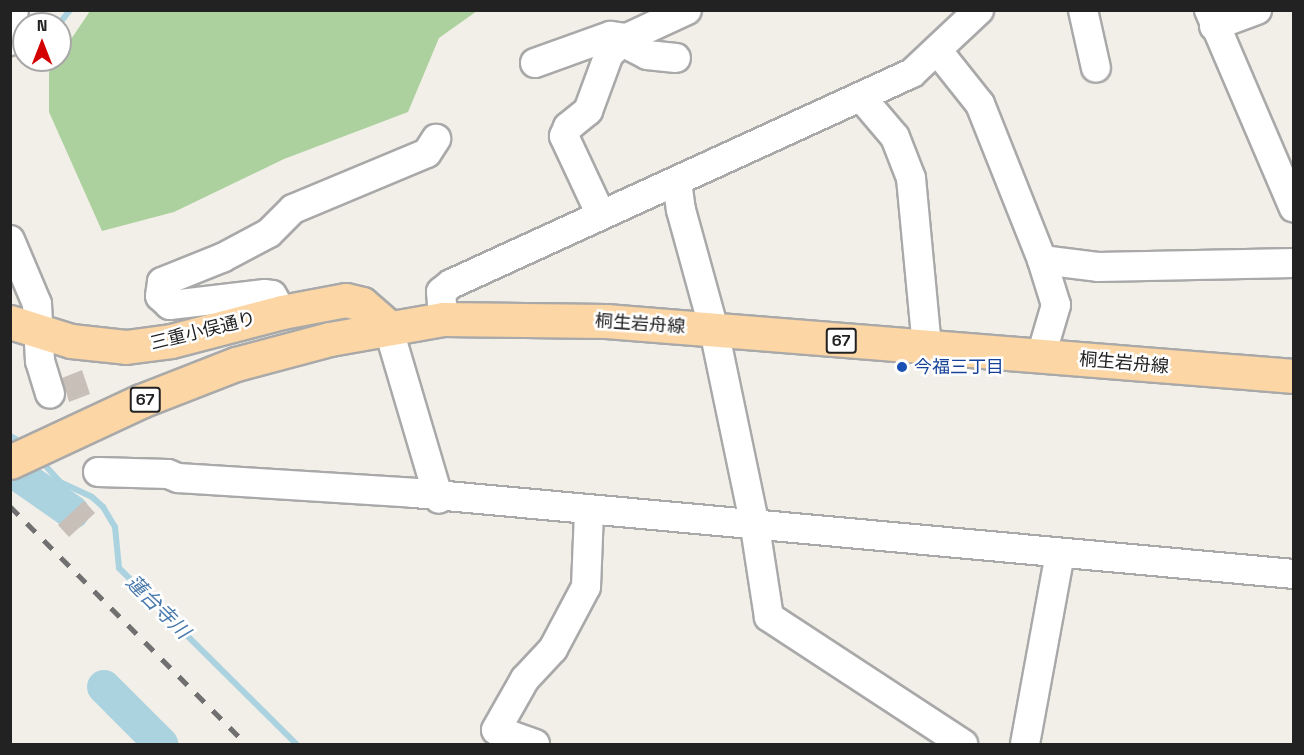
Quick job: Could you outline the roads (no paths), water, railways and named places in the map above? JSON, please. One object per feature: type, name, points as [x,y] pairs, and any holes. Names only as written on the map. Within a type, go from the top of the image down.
[{"type":"main road","name":"三重小俣通り","points":[[10,322],[41,333],[103,346],[150,345],[332,301],[355,301],[388,327]]},
{"type":"main road","name":"桐生岩舟線","points":[[10,462],[141,401],[236,364],[388,327],[443,319],[606,321],[1293,376]]},
{"type":"street","points":[[10,41],[14,10]]},
{"type":"street","points":[[601,215],[564,136],[568,127],[588,111],[609,54],[624,40],[687,10]]},
{"type":"street","points":[[443,319],[441,292],[452,284],[912,73],[979,10]]},
{"type":"street","points":[[1083,10],[1096,68]]},
{"type":"street","points":[[1257,10],[1212,18],[1293,208]]},
{"type":"street","points":[[535,63],[610,36],[624,40],[647,55],[676,58]]},
{"type":"street","points":[[938,50],[980,104],[1042,260],[1056,305],[1041,356]]},
{"type":"street","points":[[861,97],[895,137],[911,178],[927,348]]},
{"type":"street","points":[[282,312],[272,295],[265,294],[170,305],[160,296],[162,282],[222,258],[268,233],[293,209],[427,153],[436,139]]},
{"type":"street","points":[[677,182],[681,210],[714,330],[755,527],[769,617],[963,744]]},
{"type":"street","points":[[10,240],[37,304],[41,333],[40,360],[50,394]]},
{"type":"street","points":[[1042,260],[1098,267],[1293,263]]},
{"type":"street","points":[[388,327],[439,499]]},
{"type":"street","points":[[98,472],[168,474],[178,478],[414,494],[439,499],[1293,574]]},
{"type":"street","points":[[535,744],[496,730],[525,679],[553,650],[586,587],[589,512]]},
{"type":"street","points":[[1025,744],[1060,554]]},
{"type":"waterway","name":"蓮台寺川","points":[[10,436],[16,439]]},
{"type":"waterway","name":"蓮台寺川","points":[[43,463],[60,482],[92,497],[103,507],[115,527],[119,568],[296,744]]},
{"type":"waterway","name":"蓮台寺川","points":[[19,475],[72,512]]},
{"type":"waterway","points":[[104,687],[161,744]]},
{"type":"railway","points":[[10,506],[246,744]]},
{"type":"place","name":"今福三丁目","points":[[902,367]]}]
